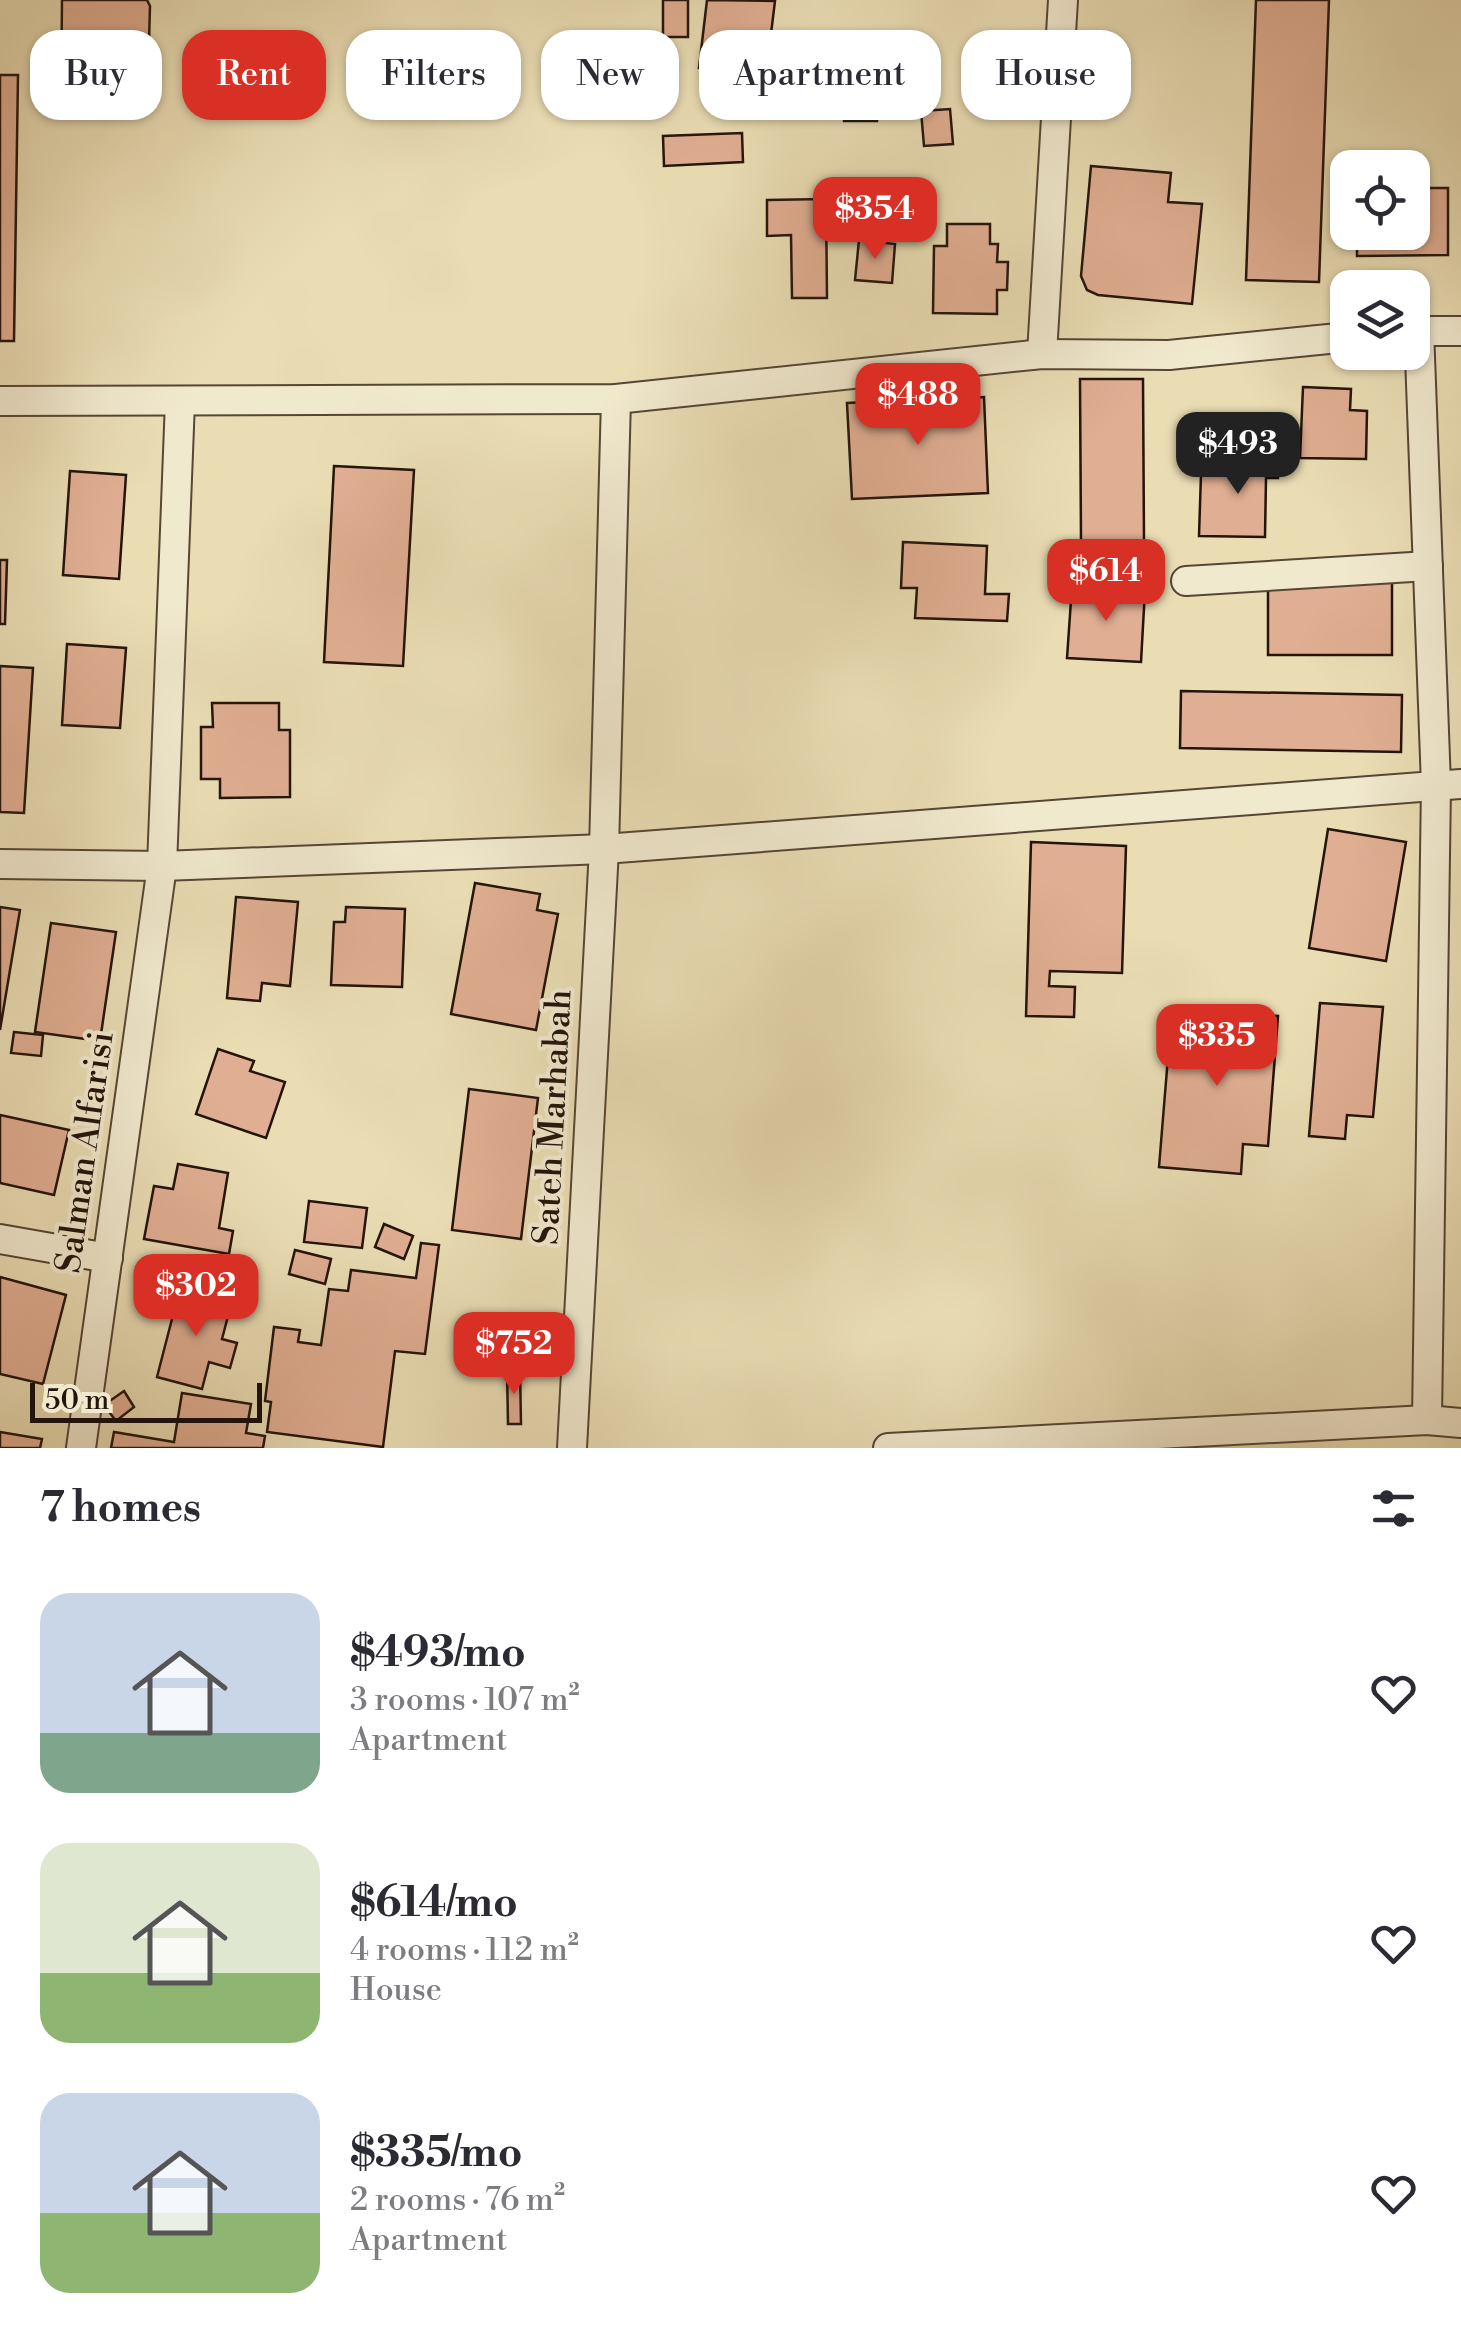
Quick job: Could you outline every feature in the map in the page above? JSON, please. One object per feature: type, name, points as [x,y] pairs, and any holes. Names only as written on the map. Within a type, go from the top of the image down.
[{"type":"street","points":[[1042,354],[1063,0]]},
{"type":"street","points":[[1430,331],[1461,332]]},
{"type":"street","points":[[0,402],[616,399],[1042,354],[1169,355],[1330,340]]},
{"type":"street","points":[[1418,370],[1428,566],[1448,784],[1427,1420]]},
{"type":"street","name":"Sateh Marhabah","points":[[572,1448],[604,849],[616,399]]},
{"type":"street","name":"Salman Alfarisi","points":[[81,1448],[162,866],[180,400]]},
{"type":"street","points":[[1186,581],[1428,566]]},
{"type":"street","points":[[0,864],[162,866],[604,849],[1448,784]]},
{"type":"street","points":[[0,1239],[108,1258]]},
{"type":"street","points":[[888,1448],[1427,1420],[1461,1423]]},
{"type":"building","points":[[62,0],[147,0],[150,6],[149,30],[62,30]]},
{"type":"building","points":[[663,0],[688,0],[688,37],[679,37],[679,30],[663,30]]},
{"type":"building","points":[[707,0],[775,1],[771,30],[703,30]]},
{"type":"building","points":[[1256,0],[1329,0],[1319,282],[1246,280]]},
{"type":"building","points":[[0,75],[18,75],[14,341],[0,341]]},
{"type":"building","points":[[950,109],[953,144],[924,146],[922,120],[941,120],[941,110]]},
{"type":"building","points":[[742,133],[743,162],[664,166],[663,136]]},
{"type":"building","points":[[1091,166],[1171,173],[1168,202],[1202,204],[1192,304],[1098,295],[1087,290],[1081,276]]},
{"type":"building","points":[[1430,188],[1448,188],[1448,255],[1357,256],[1357,250],[1430,250]]},
{"type":"building","points":[[826,199],[827,298],[792,298],[791,235],[767,236],[767,200]]},
{"type":"building","points":[[947,224],[990,224],[990,244],[998,244],[997,262],[1008,262],[1007,290],[997,290],[997,314],[933,313],[934,246],[947,246]]},
{"type":"building","points":[[859,240],[895,244],[892,283],[855,280]]},
{"type":"building","points":[[1080,379],[1143,379],[1144,541],[1081,542]]},
{"type":"building","points":[[1303,387],[1351,389],[1350,410],[1367,411],[1366,459],[1300,458]]},
{"type":"building","points":[[984,397],[988,493],[852,499],[847,403]]},
{"type":"building","points":[[1235,452],[1278,452],[1278,478],[1266,478],[1265,537],[1199,536],[1201,474],[1235,475]]},
{"type":"building","points":[[334,466],[414,470],[403,666],[324,662]]},
{"type":"building","points":[[70,471],[126,475],[119,579],[63,575]]},
{"type":"building","points":[[903,542],[987,546],[985,594],[1009,594],[1007,621],[915,618],[917,588],[901,588]]},
{"type":"building","points":[[0,560],[7,560],[5,624],[0,624]]},
{"type":"building","points":[[1268,580],[1392,580],[1392,655],[1268,655]]},
{"type":"building","points":[[1072,586],[1145,590],[1141,662],[1067,658]]},
{"type":"building","points":[[67,644],[126,648],[120,728],[62,725]]},
{"type":"building","points":[[0,666],[33,668],[24,813],[0,812]]},
{"type":"building","points":[[1181,691],[1402,695],[1401,752],[1180,748]]},
{"type":"building","points":[[212,703],[279,703],[279,730],[290,730],[290,797],[220,798],[220,779],[201,779],[201,727],[213,727]]},
{"type":"building","points":[[1328,829],[1406,842],[1386,961],[1309,948]]},
{"type":"building","points":[[1031,842],[1126,846],[1122,973],[1050,971],[1049,986],[1075,987],[1074,1017],[1026,1016]]},
{"type":"building","points":[[475,883],[540,894],[537,910],[558,914],[536,1030],[451,1014]]},
{"type":"building","points":[[236,897],[298,902],[290,986],[262,983],[260,1001],[227,998]]},
{"type":"building","points":[[0,907],[20,910],[0,1030]]},
{"type":"building","points":[[346,907],[405,909],[402,987],[331,985],[334,922],[345,922]]},
{"type":"building","points":[[51,923],[116,932],[100,1041],[35,1032]]},
{"type":"building","points":[[1320,1003],[1383,1007],[1373,1117],[1347,1115],[1345,1139],[1309,1136]]},
{"type":"building","points":[[1172,1008],[1278,1016],[1268,1146],[1243,1144],[1241,1174],[1159,1167]]},
{"type":"building","points":[[14,1032],[43,1035],[41,1056],[11,1053]]},
{"type":"building","points":[[218,1049],[254,1061],[250,1071],[285,1082],[266,1138],[196,1114]]},
{"type":"building","points":[[469,1089],[538,1098],[521,1239],[452,1230]]},
{"type":"building","points":[[0,1115],[69,1130],[54,1195],[0,1183]]},
{"type":"building","points":[[178,1164],[228,1173],[219,1228],[233,1231],[229,1254],[144,1239],[154,1186],[173,1189]]},
{"type":"building","points":[[309,1201],[367,1208],[362,1248],[304,1242]]},
{"type":"building","points":[[384,1224],[413,1236],[404,1259],[375,1247]]},
{"type":"building","points":[[421,1243],[439,1245],[425,1354],[395,1351],[383,1447],[267,1432],[271,1402],[265,1401],[274,1327],[300,1330],[298,1342],[321,1345],[329,1289],[348,1291],[351,1270],[416,1278]]},
{"type":"building","points":[[295,1250],[331,1259],[325,1284],[289,1274]]},
{"type":"building","points":[[0,1277],[66,1295],[43,1384],[0,1374]]},
{"type":"building","points":[[180,1288],[232,1301],[222,1339],[237,1343],[230,1368],[209,1362],[202,1389],[157,1377]]},
{"type":"building","points":[[507,1370],[520,1370],[521,1424],[508,1424]]},
{"type":"building","points":[[124,1391],[134,1407],[116,1421],[104,1405]]},
{"type":"building","points":[[182,1393],[251,1404],[246,1433],[265,1436],[263,1448],[111,1448],[114,1432],[174,1442]]},
{"type":"building","points":[[0,1432],[42,1439],[40,1448],[0,1448]]}]
